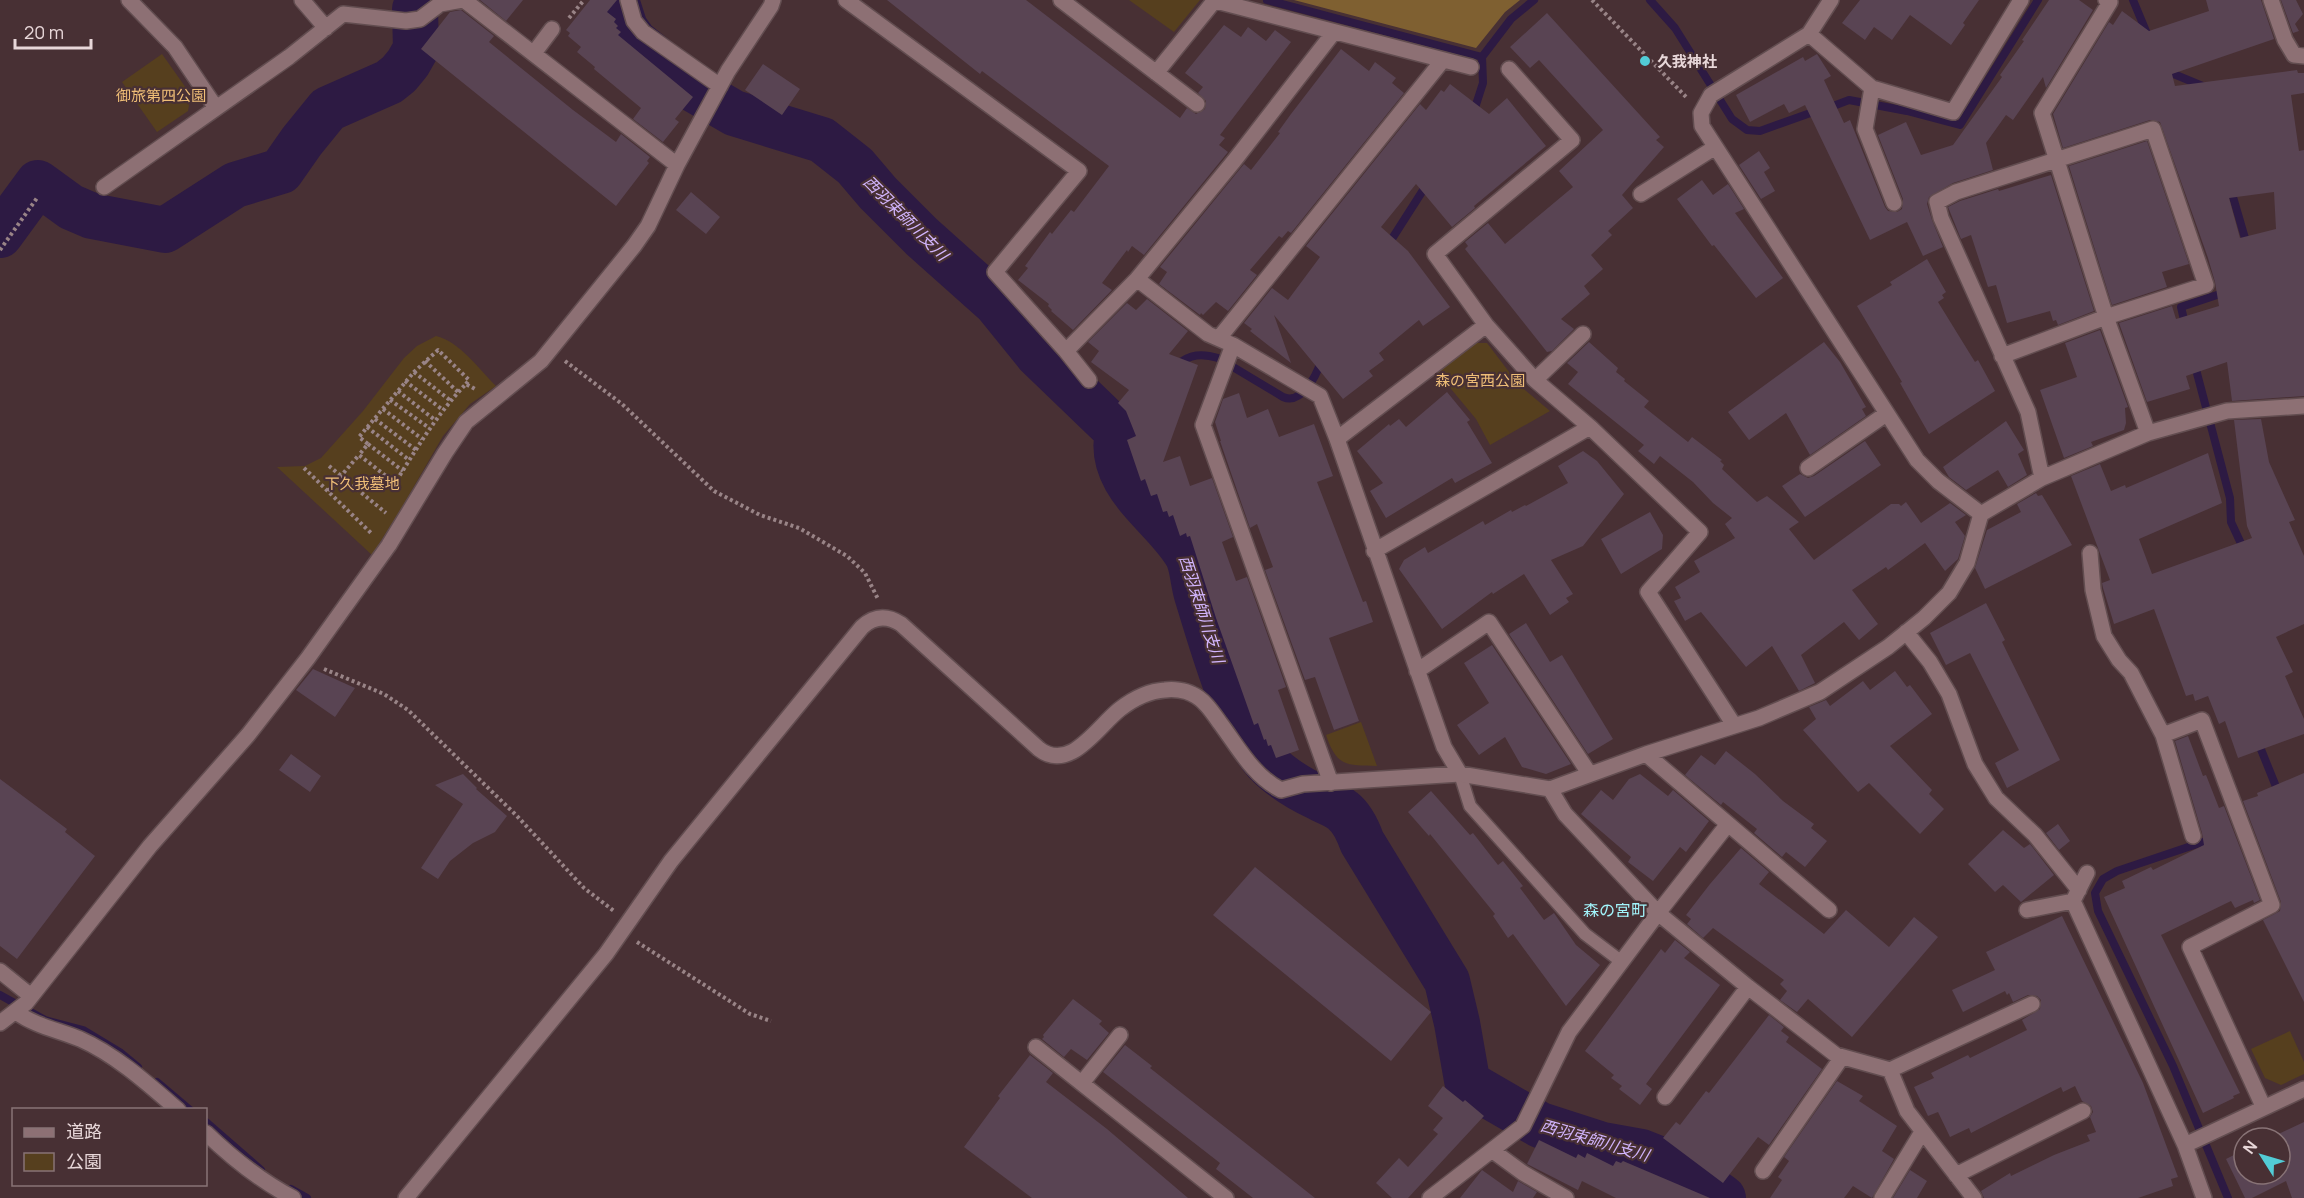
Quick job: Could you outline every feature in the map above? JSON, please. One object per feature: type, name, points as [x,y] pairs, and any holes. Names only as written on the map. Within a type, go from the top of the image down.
[{"type":"street","points":[[129,0],[174,47],[216,108]]},
{"type":"street","points":[[302,0],[326,28]]},
{"type":"street","points":[[104,187],[289,57],[343,14],[413,20],[441,4],[463,0],[677,165]]},
{"type":"street","points":[[628,0],[634,21],[715,96]]},
{"type":"street","points":[[0,1023],[24,1004],[150,846],[248,735],[308,658],[389,545],[466,422],[491,399],[542,361],[634,246],[648,226],[677,165],[728,71],[773,0]]},
{"type":"street","points":[[846,0],[1079,171],[995,272],[1089,380]]},
{"type":"street","points":[[1061,0],[1197,104]]},
{"type":"street","points":[[1831,0],[1809,34],[1714,93],[1701,113],[1702,126],[1714,148],[1806,286],[1917,460],[1938,481],[1981,514]]},
{"type":"street","points":[[1809,34],[1870,99],[1953,112],[2021,0]]},
{"type":"street","points":[[2106,0],[2110,2],[2042,113],[2106,317],[2148,433]]},
{"type":"street","points":[[2271,0],[2285,40],[2294,55],[2304,56]]},
{"type":"street","points":[[1156,73],[1215,1],[1471,67]]},
{"type":"street","points":[[534,54],[552,29]]},
{"type":"street","points":[[1066,351],[1137,279],[1234,161],[1334,32]]},
{"type":"street","points":[[1331,783],[1203,425],[1226,352],[1443,60]]},
{"type":"street","points":[[1509,69],[1572,140],[1435,254],[1486,325],[1535,380],[1590,427],[1700,532],[1648,592],[1734,725]]},
{"type":"street","points":[[1870,99],[1865,129],[1894,204]]},
{"type":"street","points":[[2002,356],[2106,317],[2206,285],[2153,129],[1956,192],[1937,202],[1941,218],[2002,356],[2028,412],[2042,478]]},
{"type":"street","points":[[1641,194],[1714,148]]},
{"type":"street","points":[[1137,279],[1208,334],[1226,352],[1320,396],[1444,747],[1460,774]]},
{"type":"street","points":[[1337,439],[1486,325]]},
{"type":"street","points":[[1535,380],[1583,334]]},
{"type":"street","points":[[406,1198],[625,928],[672,861],[868,622],[881,618],[895,620],[901,624],[1043,753],[1053,756],[1064,756],[1074,751],[1118,710],[1131,702],[1154,691],[1180,691],[1192,694],[1206,704],[1251,766],[1277,788],[1286,790],[1303,784],[1460,774],[1550,789],[1646,753],[1759,718],[1820,692],[1888,647],[1924,618],[1949,593],[1966,563],[1981,514],[2042,478],[2148,433],[2227,411],[2304,406]]},
{"type":"street","points":[[1808,468],[1886,414]]},
{"type":"street","points":[[1374,551],[1590,427]]},
{"type":"street","points":[[2090,553],[2093,590],[2104,636],[2119,660],[2131,673],[2163,735],[2193,836]]},
{"type":"street","points":[[1417,670],[1489,622],[1589,773]]},
{"type":"street","points":[[1906,632],[1930,662],[1949,694],[1975,764],[1996,798],[2034,835],[2076,896],[2197,1139],[2202,1198]]},
{"type":"street","points":[[2163,735],[2202,720],[2272,905],[2190,947],[2263,1106]]},
{"type":"street","points":[[1646,753],[1829,910]]},
{"type":"street","points":[[1550,789],[1565,814],[1658,913],[1836,1055],[1890,1070],[2032,1004]]},
{"type":"street","points":[[1430,1198],[1524,1126],[1569,1032],[1728,824]]},
{"type":"street","points":[[2027,910],[2076,896],[2087,873]]},
{"type":"street","points":[[0,971],[24,1004],[28,1021],[81,1040],[116,1060],[176,1108]]},
{"type":"street","points":[[1665,1097],[1748,987]]},
{"type":"street","points":[[1082,1083],[1120,1035]]},
{"type":"street","points":[[1036,1047],[1226,1198]]},
{"type":"street","points":[[1763,1171],[1842,1057]]},
{"type":"street","points":[[1890,1070],[1907,1111],[1974,1198]]},
{"type":"street","points":[[2197,1139],[2263,1106],[2304,1089]]},
{"type":"street","points":[[1956,1175],[2082,1111]]},
{"type":"street","points":[[1882,1198],[1922,1132]]},
{"type":"street","points":[[207,1134],[238,1164],[293,1198]]},
{"type":"street","points":[[1493,1151],[1523,1173],[1566,1198]]},
{"type":"lane","points":[[1460,774],[1470,806],[1585,934],[1622,962]]},
{"type":"path","points":[[1592,0],[1701,113]]},
{"type":"path","points":[[0,250],[37,198]]},
{"type":"path","points":[[359,455],[395,483],[403,471],[416,450],[429,428],[469,380],[438,350],[405,381],[359,437],[403,471]]},
{"type":"path","points":[[550,350],[622,404],[714,491],[760,515],[799,528],[847,556],[865,573],[878,600],[881,618]]},
{"type":"path","points":[[425,361],[458,392]]},
{"type":"path","points":[[414,372],[451,400]]},
{"type":"path","points":[[405,381],[443,410]]},
{"type":"path","points":[[466,384],[491,399]]},
{"type":"path","points":[[398,391],[435,420]]},
{"type":"path","points":[[390,400],[429,428]]},
{"type":"path","points":[[383,409],[422,439]]},
{"type":"path","points":[[375,418],[416,450]]},
{"type":"path","points":[[367,427],[409,461]]},
{"type":"path","points":[[328,491],[368,444]]},
{"type":"path","points":[[329,466],[387,512],[382,519]]},
{"type":"path","points":[[304,468],[372,534],[377,527]]},
{"type":"path","points":[[308,658],[322,668],[384,694],[408,710],[518,816],[584,888],[625,928],[750,1014],[771,1021]]},
{"type":"green space","points":[[1129,0],[1200,0],[1174,32]]},
{"type":"green space","name":"御旅第四公園","points":[[162,54],[191,95],[188,111],[157,132],[122,82]]},
{"type":"green space","name":"下久我墓地","points":[[436,336],[461,350],[496,386],[470,404],[443,436],[372,555],[277,467],[305,466],[321,458],[363,411],[404,358],[417,346]]},
{"type":"green space","name":"森の宮西公園","points":[[1473,343],[1487,343],[1519,385],[1550,411],[1490,445],[1476,419],[1437,372]]},
{"type":"green space","points":[[1361,722],[1377,766],[1350,764],[1339,759],[1326,735]]},
{"type":"green space","points":[[2290,1031],[2304,1062],[2304,1074],[2281,1085],[2265,1078],[2251,1049]]},
{"type":"shaded area","points":[[1294,0],[1520,0],[1505,12],[1476,48]]},
{"type":"building","points":[[480,0],[523,0],[506,21]]},
{"type":"building","points":[[590,0],[617,0],[607,12],[616,19],[614,22],[618,26],[616,28],[621,32],[618,35],[693,97],[675,119],[679,122],[663,142],[633,119],[641,108],[594,69],[595,67],[577,52],[581,47],[568,36],[570,33],[566,30]]},
{"type":"building","points":[[887,0],[1026,0],[1180,118],[1187,108],[1196,114],[1205,109],[1206,101],[1198,93],[1203,87],[1185,73],[1224,25],[1241,37],[1248,27],[1266,41],[1275,30],[1291,42],[1220,135],[1225,138],[1219,145],[1228,152],[1144,255],[1132,246],[1128,252],[1127,250],[1102,283],[1112,290],[1073,330],[1051,311],[1049,304],[1018,280],[1028,268],[1025,266],[1050,232],[1052,234],[1071,210],[1074,212],[1109,166],[982,71],[980,74]]},
{"type":"building","points":[[1860,0],[1979,0],[1951,45],[1910,15],[1892,40],[1874,27],[1865,40],[1842,23]]},
{"type":"building","points":[[2049,0],[2079,0],[2093,10],[2046,88],[2043,77],[2013,120],[2006,115],[1986,143],[1993,170],[1953,183],[1929,197],[1927,204],[1943,247],[1923,256],[1907,222],[1870,240],[1805,105],[1789,113],[1784,104],[1750,122],[1736,95],[1803,57],[1805,61],[1817,54],[1831,76],[1824,80],[1844,123],[1850,120],[1885,207],[1888,211],[1897,212],[1902,209],[1903,199],[1878,135],[1906,122],[1921,155],[1953,145],[2002,77],[2000,75]]},
{"type":"building","points":[[2206,0],[2261,0],[2274,39],[2172,74],[2175,86],[2297,70],[2298,73],[2304,73],[2304,93],[2291,95],[2299,151],[2304,150],[2304,396],[2232,401],[2227,362],[2186,376],[2190,389],[2147,402],[2119,323],[2172,306],[2176,319],[2219,306],[2208,258],[2160,122],[2150,120],[2063,148],[2053,114],[2109,22],[2113,25],[2122,11],[2149,31],[2209,11]],"holes":[[[2274,192],[2276,229],[2240,238],[2229,198]]]},
{"type":"building","points":[[2281,0],[2296,0],[2303,14],[2295,24],[2299,31],[2293,33]]},
{"type":"building","points":[[461,10],[494,36],[489,42],[573,110],[616,142],[621,134],[650,157],[647,161],[649,163],[616,206],[421,49],[450,12]]},
{"type":"building","points":[[1547,13],[1660,137],[1656,140],[1664,147],[1622,195],[1633,208],[1608,231],[1612,235],[1591,255],[1603,269],[1584,286],[1590,294],[1561,319],[1574,329],[1552,351],[1547,352],[1465,249],[1468,246],[1465,242],[1488,223],[1505,244],[1573,187],[1559,171],[1603,130],[1539,60],[1530,68],[1510,47]]},
{"type":"building","points":[[1341,49],[1369,71],[1375,62],[1396,78],[1392,83],[1404,93],[1291,233],[1288,231],[1282,238],[1279,236],[1250,270],[1257,275],[1228,311],[1216,302],[1203,315],[1201,313],[1200,315],[1159,284],[1167,272],[1160,267],[1244,164],[1251,170]]},
{"type":"building","points":[[763,64],[800,89],[782,115],[745,90]]},
{"type":"building","points":[[1450,84],[1489,114],[1507,98],[1546,146],[1452,227],[1416,184],[1381,227],[1408,251],[1450,307],[1423,326],[1419,320],[1379,353],[1384,360],[1369,371],[1373,376],[1343,399],[1274,315],[1291,363],[1250,331],[1252,329],[1244,323],[1272,288],[1288,300],[1320,257],[1306,246],[1420,104],[1426,110],[1441,90],[1444,92]]},
{"type":"building","points":[[2147,141],[2189,264],[2162,272],[2167,287],[2112,305],[2069,166]]},
{"type":"building","points":[[1759,151],[1770,168],[1764,172],[1775,191],[1761,199],[1739,165]]},
{"type":"building","points":[[2051,175],[2094,311],[2058,325],[2056,320],[2053,321],[2050,311],[2007,323],[1996,285],[1988,287],[1971,235],[1961,239],[1948,207],[1998,189],[1999,191]]},
{"type":"building","points":[[1702,180],[1713,195],[1728,184],[1744,209],[1735,213],[1783,278],[1756,298],[1714,245],[1712,246],[1677,199]]},
{"type":"building","points":[[691,192],[720,217],[706,234],[676,210]]},
{"type":"building","points":[[1927,259],[1946,292],[1942,295],[1944,298],[1938,302],[1975,362],[1978,360],[1995,391],[1929,434],[1900,383],[1902,382],[1857,306],[1892,285],[1890,282]]},
{"type":"building","points":[[1147,299],[1188,331],[1169,354],[1198,365],[1163,462],[1180,456],[1190,486],[1212,478],[1233,537],[1222,542],[1236,581],[1247,577],[1286,687],[1278,690],[1299,750],[1276,758],[1271,745],[1268,746],[1266,739],[1264,740],[1258,723],[1254,725],[1190,536],[1187,537],[1186,533],[1180,536],[1173,515],[1169,517],[1167,511],[1163,512],[1157,494],[1151,496],[1145,479],[1141,481],[1127,440],[1136,436],[1126,411],[1118,403],[1129,390],[1091,362],[1099,351],[1088,342],[1127,303],[1136,310]]},
{"type":"building","points":[[2100,330],[2128,407],[2125,408],[2126,423],[2124,430],[2091,442],[2093,446],[2064,458],[2040,390],[2077,377],[2065,343]]},
{"type":"building","points":[[1589,342],[1618,368],[1616,372],[1625,379],[1624,381],[1649,401],[1644,407],[1688,442],[1692,437],[1722,460],[1720,461],[1724,465],[1722,469],[1757,502],[1767,496],[1799,522],[1789,529],[1814,560],[1891,504],[1901,506],[1906,502],[1921,523],[1950,503],[1966,515],[1955,522],[1965,536],[1958,559],[1945,571],[1925,543],[1888,570],[1886,567],[1852,590],[1878,624],[1859,640],[1844,622],[1801,655],[1815,683],[1799,691],[1772,646],[1746,667],[1701,612],[1685,621],[1674,601],[1681,598],[1675,587],[1700,572],[1694,561],[1735,538],[1725,524],[1732,518],[1713,503],[1693,482],[1660,456],[1654,464],[1638,451],[1644,445],[1568,384],[1578,372],[1567,363]]},
{"type":"building","points":[[1824,342],[1840,362],[1866,407],[1862,409],[1866,416],[1810,455],[1786,413],[1749,440],[1728,412]]},
{"type":"building","points":[[1447,392],[1470,420],[1467,422],[1492,463],[1455,483],[1452,478],[1386,518],[1370,491],[1383,483],[1357,451],[1389,424],[1390,426],[1399,419],[1406,427]]},
{"type":"building","points":[[1239,393],[1247,418],[1268,409],[1279,437],[1314,424],[1333,476],[1317,482],[1363,602],[1366,601],[1373,622],[1329,638],[1359,721],[1334,730],[1315,677],[1305,680],[1265,570],[1273,567],[1257,524],[1250,528],[1220,441],[1215,422],[1223,399]]},
{"type":"building","points":[[2261,419],[2269,462],[2295,520],[2289,522],[2304,556],[2304,624],[2276,637],[2293,672],[2285,676],[2304,719],[2304,734],[2238,758],[2225,721],[2219,724],[2208,696],[2195,701],[2193,694],[2186,696],[2154,609],[2114,624],[2102,583],[2110,580],[2071,476],[2100,464],[2111,491],[2125,485],[2126,488],[2208,453],[2222,503],[2139,539],[2152,574],[2252,538],[2247,526],[2234,420]]},
{"type":"building","points":[[2006,421],[2024,450],[2018,454],[2027,475],[2008,487],[1998,470],[1966,490],[1949,477],[1943,467]]},
{"type":"building","points":[[1865,441],[1881,465],[1805,517],[1782,486],[1800,474],[1808,478],[1814,476]]},
{"type":"building","points":[[1583,451],[1597,461],[1624,494],[1583,546],[1551,560],[1573,594],[1566,598],[1569,602],[1550,615],[1524,574],[1493,594],[1492,592],[1442,629],[1399,569],[1404,560],[1425,547],[1428,553],[1483,521],[1485,525],[1568,483],[1558,466]]},
{"type":"building","points":[[2036,493],[2038,496],[2042,495],[2072,545],[1985,589],[1975,568],[1987,530],[2021,512],[2017,504]]},
{"type":"building","points":[[1650,512],[1663,535],[1662,549],[1621,574],[1601,539]]},
{"type":"building","points":[[1986,603],[2005,640],[2002,642],[2060,760],[2007,788],[1995,763],[2019,750],[1970,653],[1946,665],[1930,633]]},
{"type":"building","points":[[1526,623],[1550,662],[1562,655],[1613,739],[1588,754],[1509,634]]},
{"type":"building","points":[[1492,645],[1571,764],[1546,774],[1522,767],[1505,737],[1479,755],[1457,725],[1489,703],[1464,663]]},
{"type":"building","points":[[313,669],[355,688],[335,717],[296,690]]},
{"type":"building","points":[[1895,671],[1907,687],[1910,685],[1932,714],[1890,746],[1932,790],[1929,794],[1944,809],[1920,834],[1869,783],[1858,792],[1803,730],[1816,719],[1809,707],[1826,700],[1830,706],[1863,681],[1870,690]]},
{"type":"building","points":[[2188,736],[2203,776],[2206,775],[2219,808],[2224,806],[2260,900],[2254,903],[2253,900],[2235,908],[2231,901],[2161,935],[2240,1093],[2203,1113],[2104,897],[2125,888],[2122,881],[2151,867],[2153,870],[2204,845],[2175,741]]},
{"type":"building","points":[[1726,751],[1755,774],[1783,801],[1814,824],[1811,828],[1827,841],[1805,867],[1786,852],[1782,857],[1754,833],[1757,829],[1723,802],[1721,805],[1685,775],[1701,755],[1715,765]]},
{"type":"building","points":[[291,754],[321,776],[310,792],[279,770]]},
{"type":"building","points":[[2304,773],[2304,1002],[2263,920],[2280,911],[2281,902],[2243,801]]},
{"type":"building","points":[[463,774],[476,789],[507,816],[495,832],[473,843],[450,861],[438,879],[421,868],[463,804],[435,785]]},
{"type":"building","points":[[1640,774],[1668,796],[1673,790],[1709,821],[1686,852],[1680,847],[1653,881],[1628,862],[1631,857],[1581,814],[1601,790],[1613,800],[1629,779]]},
{"type":"building","points":[[0,779],[67,829],[65,832],[95,856],[17,959],[0,946]]},
{"type":"building","points":[[1431,791],[1470,835],[1473,833],[1498,865],[1503,861],[1523,886],[1520,888],[1544,920],[1554,913],[1576,945],[1600,965],[1566,1006],[1513,934],[1508,938],[1493,916],[1495,914],[1430,834],[1429,836],[1408,812]]},
{"type":"building","points":[[2058,824],[2070,841],[2059,850],[2046,833]]},
{"type":"building","points":[[2003,830],[2024,848],[2030,844],[2054,875],[2021,902],[2003,885],[1995,892],[1968,864]]},
{"type":"building","points":[[1741,848],[1769,872],[1759,884],[1824,934],[1846,910],[1889,947],[1914,917],[1938,937],[1852,1037],[1808,999],[1797,1012],[1780,1000],[1787,991],[1780,984],[1784,980],[1713,928],[1703,938],[1687,924],[1691,919],[1686,915]]},
{"type":"building","points":[[1255,867],[1431,1012],[1391,1061],[1213,915]]},
{"type":"building","points":[[2062,916],[2143,1083],[2178,1177],[2171,1179],[2173,1186],[2138,1198],[1984,1198],[1981,1191],[2010,1173],[2011,1176],[2090,1141],[2087,1135],[2096,1132],[2090,1117],[2093,1112],[2091,1106],[2082,1101],[2075,1086],[2063,1092],[2061,1087],[1971,1133],[1969,1128],[1950,1137],[1938,1112],[1928,1116],[1914,1087],[1934,1078],[1931,1073],[1968,1055],[1970,1058],[2027,1030],[2022,1020],[2040,1009],[2041,1000],[2037,996],[2028,995],[2013,1002],[2009,993],[2007,995],[2005,991],[1963,1012],[1952,990],[1995,970],[1986,952]]},
{"type":"building","points":[[1675,940],[1690,952],[1684,958],[1720,985],[1646,1084],[1652,1089],[1640,1105],[1619,1089],[1622,1086],[1611,1078],[1614,1075],[1585,1051],[1661,949],[1665,953]]},
{"type":"building","points":[[1073,999],[1102,1021],[1099,1024],[1109,1033],[1087,1060],[1071,1049],[1064,1057],[1042,1039]]},
{"type":"building","points":[[1769,1015],[1784,1027],[1781,1031],[1789,1037],[1786,1042],[1822,1069],[1769,1145],[1758,1137],[1723,1183],[1663,1138],[1676,1122],[1680,1125],[1706,1091],[1709,1093]]},
{"type":"building","points":[[1125,1045],[1152,1066],[1150,1068],[1315,1198],[1253,1198],[1216,1169],[1220,1163],[1103,1072]]},
{"type":"building","points":[[1030,1055],[1053,1073],[1046,1082],[1107,1129],[1188,1198],[1032,1198],[964,1147],[1000,1098],[998,1096]]},
{"type":"building","points":[[1837,1081],[1863,1096],[1859,1101],[1897,1126],[1882,1151],[1894,1159],[1872,1198],[1853,1186],[1844,1198],[1770,1198],[1782,1180],[1778,1177],[1789,1161],[1784,1157]]},
{"type":"building","points":[[1443,1086],[1484,1116],[1408,1198],[1392,1198],[1376,1183],[1399,1158],[1408,1167],[1438,1134],[1433,1130],[1443,1118],[1428,1106]]},
{"type":"building","points":[[2304,1122],[2304,1198],[2292,1198],[2288,1186],[2292,1186],[2292,1128]]},
{"type":"building","points":[[1539,1140],[1576,1158],[1578,1154],[1585,1158],[1587,1153],[1613,1166],[1616,1161],[1621,1163],[1623,1161],[1710,1198],[1616,1198],[1582,1181],[1578,1190],[1527,1164]]},
{"type":"building","points":[[2232,1156],[2232,1171],[2226,1159]]},
{"type":"building","points":[[1482,1170],[1513,1192],[1518,1181],[1537,1192],[1533,1198],[1460,1198]]},
{"type":"building","points":[[1910,1170],[1927,1181],[1917,1198],[1893,1198]]},
{"type":"building","points":[[2239,1186],[2276,1186],[2252,1198],[2245,1198]]},
{"type":"waterway","name":"西羽束師川支川","points":[[0,235],[38,183],[71,207],[92,216],[165,230],[235,185],[281,171],[328,109],[389,82],[408,63],[416,49],[415,9],[419,0]]},
{"type":"waterway","name":"西羽束師川支川","points":[[616,0],[625,28],[635,42],[670,70],[681,82],[734,113],[822,140],[855,166],[878,193],[922,237],[996,303],[1038,355],[1118,432],[1117,451],[1121,468],[1129,484],[1177,541],[1189,559],[1197,595],[1217,659],[1244,728],[1255,747],[1272,768],[1305,791],[1343,811],[1357,829],[1362,842],[1447,981],[1467,1080],[1474,1087],[1540,1125],[1602,1145],[1641,1152],[1684,1169],[1723,1198]]},
{"type":"waterway","points":[[1267,0],[1482,57]]},
{"type":"waterway","points":[[1473,114],[1483,83],[1482,57],[1511,19],[1534,0]]},
{"type":"waterway","points":[[1650,0],[1675,28],[1732,119],[1747,130],[1760,131],[1816,111]]},
{"type":"waterway","points":[[1828,108],[1849,100],[1907,111],[1960,125],[2038,0]]},
{"type":"waterway","points":[[2133,0],[2148,36]]},
{"type":"waterway","points":[[2164,70],[2205,87]]},
{"type":"waterway","points":[[1388,245],[1427,184]]},
{"type":"waterway","points":[[2231,190],[2247,245]]},
{"type":"waterway","points":[[2185,324],[2181,307],[2226,292]]},
{"type":"waterway","points":[[1177,365],[1196,356],[1207,355],[1218,358],[1283,397],[1290,398],[1296,397],[1307,388],[1321,361]]},
{"type":"waterway","points":[[2194,362],[2230,498],[2231,522],[2244,550]]},
{"type":"waterway","points":[[1118,432],[1135,412]]},
{"type":"waterway","points":[[2258,742],[2279,794]]},
{"type":"waterway","points":[[2212,839],[2117,871],[2103,879],[2095,893],[2098,911],[2173,1066],[2228,1198]]},
{"type":"waterway","points":[[0,995],[45,1020],[83,1030],[121,1053],[138,1067]]},
{"type":"waterway","points":[[157,1082],[188,1108]]},
{"type":"waterway","points":[[207,1123],[261,1170]]},
{"type":"waterway","points":[[291,1189],[307,1198]]},
{"type":"place","name":"久我神社","points":[[1645,61]]},
{"type":"district","name":"森の宮町","points":[[1615,910]]}]
